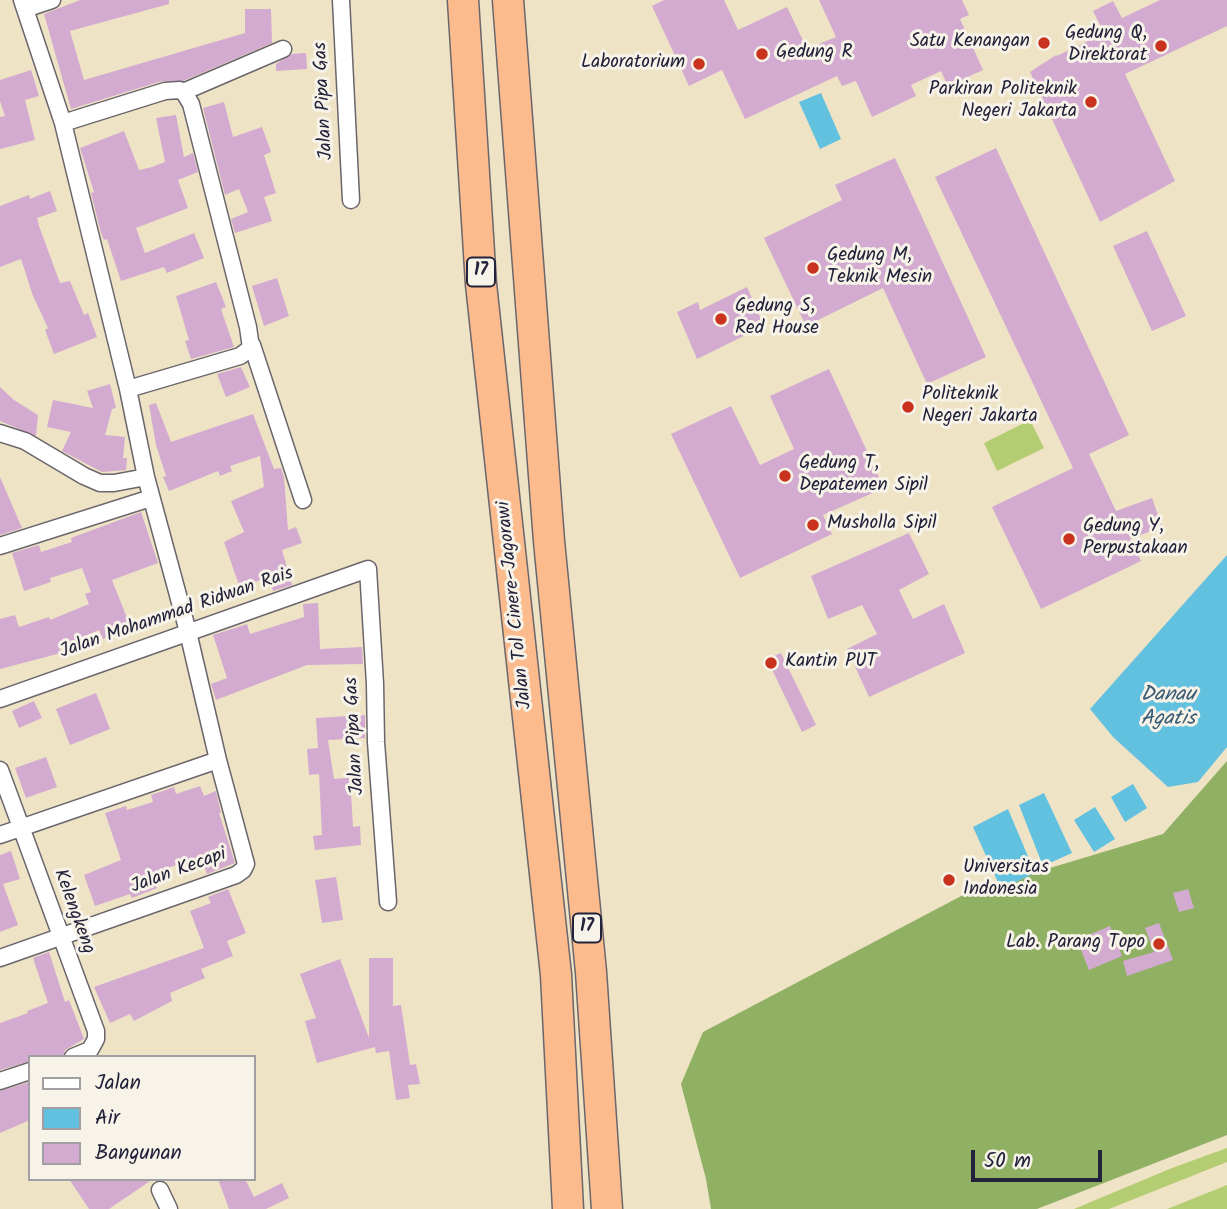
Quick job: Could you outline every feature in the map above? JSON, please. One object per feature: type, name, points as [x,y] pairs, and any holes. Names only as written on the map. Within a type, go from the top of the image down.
[{"type":"highway","name":"Jalan Tol Cinere–Jagorawi","points":[[463,0],[481,284],[556,975],[568,1209]]},
{"type":"highway","name":"Jalan Tol Cinere–Jagorawi","points":[[508,0],[550,541],[591,972],[607,1209]]},
{"type":"street","points":[[0,835],[218,760],[188,632],[151,498],[128,390],[62,123],[24,5],[52,0]]},
{"type":"street","name":"Jalan Pipa Gas","points":[[341,0],[352,200]]},
{"type":"street","points":[[62,123],[165,91],[183,92],[283,49]]},
{"type":"street","points":[[183,92],[191,104],[252,345],[303,500]]},
{"type":"street","points":[[128,390],[240,356],[250,350],[252,345]]},
{"type":"street","points":[[0,433],[32,445],[100,483],[146,477]]},
{"type":"street","points":[[0,546],[151,498]]},
{"type":"street","name":"Jalan Pipa Gas","points":[[368,569],[376,742],[388,902]]},
{"type":"street","name":"Jalan Mohammad Ridwan Rais","points":[[0,699],[368,569]]},
{"type":"street","name":"Jalan Kecapi","points":[[60,936],[243,870],[246,864],[245,856],[218,760]]},
{"type":"street","name":"Kelengkeng","points":[[0,770],[96,1031],[96,1040],[90,1050],[78,1055]]},
{"type":"street","points":[[0,958],[60,936]]},
{"type":"street","points":[[0,1081],[28,1072]]},
{"type":"street","points":[[160,1190],[169,1209]]},
{"type":"green space","points":[[1030,420],[1044,448],[997,471],[984,443]]},
{"type":"green space","points":[[1227,761],[1227,1135],[1037,1209],[711,1209],[706,1179],[681,1084],[703,1032],[967,893],[1163,834]]},
{"type":"green space","points":[[1227,1148],[1227,1162],[1109,1209],[1074,1209],[1172,1168]]},
{"type":"green space","points":[[1227,1185],[1227,1209],[1167,1209]]},
{"type":"water","points":[[821,93],[841,139],[820,149],[799,102]]},
{"type":"water","name":"Danau Agatis","points":[[1227,555],[1227,747],[1198,782],[1168,787],[1113,737],[1090,709]]},
{"type":"water","points":[[1133,784],[1147,808],[1125,822],[1111,797]]},
{"type":"water","points":[[1044,793],[1072,853],[1043,866],[1019,805]]},
{"type":"water","points":[[1095,807],[1115,839],[1094,852],[1074,820]]},
{"type":"water","points":[[1008,809],[1035,873],[1001,889],[973,827]]},
{"type":"building","points":[[80,0],[169,0],[169,4],[70,31],[84,80],[245,33],[245,9],[271,9],[272,43],[183,81],[162,81],[71,109],[44,14]]},
{"type":"building","points":[[664,0],[724,0],[738,30],[787,7],[807,49],[836,37],[819,0],[962,0],[969,15],[960,19],[983,70],[948,86],[941,71],[911,85],[916,96],[872,117],[856,81],[842,86],[837,76],[745,119],[722,70],[689,86],[652,6]]},
{"type":"building","name":"Parkiran Politeknik Negeri Jakarta","points":[[1160,0],[1227,0],[1227,26],[1125,74],[1175,181],[1100,222],[1030,72],[1056,55],[1104,33],[1093,11],[1113,1],[1122,18]]},
{"type":"building","points":[[306,53],[307,69],[276,71],[276,64],[292,54]]},
{"type":"building","points":[[31,70],[39,96],[25,100],[35,140],[0,149],[0,117],[5,116],[0,101],[0,80]]},
{"type":"building","points":[[224,102],[233,137],[262,127],[271,152],[264,155],[276,193],[264,197],[272,221],[235,233],[231,219],[248,212],[239,189],[225,195],[203,108]]},
{"type":"building","points":[[176,115],[184,157],[193,153],[198,172],[178,180],[188,208],[136,228],[145,253],[194,233],[204,258],[167,273],[164,267],[121,281],[107,239],[104,240],[101,233],[91,193],[94,192],[80,148],[124,131],[139,170],[152,167],[165,162],[156,118]]},
{"type":"building","points":[[996,148],[1129,435],[1089,454],[1116,511],[1152,498],[1162,527],[1130,539],[1141,561],[1041,609],[992,507],[1073,468],[935,177]]},
{"type":"building","points":[[895,158],[986,357],[927,384],[883,288],[806,326],[764,238],[842,200],[835,185]]},
{"type":"building","points":[[50,191],[57,211],[37,218],[39,226],[60,283],[70,281],[84,315],[88,313],[97,337],[54,354],[45,330],[48,328],[33,296],[21,259],[0,267],[0,206],[29,195],[30,199]]},
{"type":"building","points":[[1147,231],[1186,316],[1152,331],[1113,246]]},
{"type":"building","points":[[277,278],[289,316],[264,326],[252,286]]},
{"type":"building","points":[[216,282],[226,307],[221,309],[234,347],[191,359],[185,341],[189,340],[176,296]]},
{"type":"building","name":"Gedung S, Red House","points":[[747,287],[764,326],[697,359],[677,312],[698,302],[700,310]]},
{"type":"building","points":[[241,367],[250,387],[226,397],[217,374]]},
{"type":"building","name":"Gedung T, Depatemen Sipil","points":[[829,369],[884,488],[823,515],[832,534],[740,578],[671,434],[731,406],[760,465],[794,449],[770,396]]},
{"type":"building","points":[[110,384],[116,408],[112,409],[105,435],[125,437],[123,458],[127,458],[126,470],[102,472],[62,451],[71,432],[47,427],[53,400],[93,408],[87,391]]},
{"type":"building","points":[[0,387],[14,400],[38,415],[36,436],[0,421]]},
{"type":"building","points":[[156,403],[171,442],[253,414],[274,469],[281,468],[284,477],[288,530],[296,527],[302,543],[282,550],[292,585],[273,591],[268,577],[240,588],[224,542],[244,532],[231,501],[264,487],[260,456],[230,466],[232,471],[220,476],[218,471],[169,491],[163,477],[166,476],[156,445],[149,405]]},
{"type":"building","points":[[0,477],[22,528],[0,535]]},
{"type":"building","points":[[141,512],[158,563],[112,580],[131,628],[103,639],[99,630],[59,647],[61,653],[0,669],[0,619],[15,615],[19,627],[49,617],[50,620],[89,604],[85,594],[91,592],[82,568],[50,578],[51,582],[24,591],[12,553],[39,545],[41,552],[72,542],[71,538]]},
{"type":"building","points":[[909,533],[929,574],[899,590],[913,619],[944,604],[965,653],[869,697],[847,649],[877,634],[862,605],[828,619],[811,576]]},
{"type":"building","points":[[318,603],[320,649],[362,647],[363,664],[307,665],[216,700],[211,684],[227,678],[213,635],[247,624],[250,634],[304,617],[303,604]]},
{"type":"building","points":[[781,653],[816,725],[802,732],[767,659]]},
{"type":"building","points":[[96,693],[110,729],[70,745],[56,709]]},
{"type":"building","points":[[34,701],[42,718],[19,728],[12,711]]},
{"type":"building","points":[[365,715],[365,738],[328,740],[334,779],[359,777],[361,792],[351,792],[353,827],[360,826],[361,845],[315,850],[313,836],[322,835],[319,774],[309,775],[307,749],[318,748],[316,718]]},
{"type":"building","points":[[46,757],[57,787],[26,798],[15,768]]},
{"type":"building","points":[[200,786],[204,796],[216,791],[219,813],[235,863],[207,874],[201,857],[167,868],[170,874],[154,881],[157,888],[132,898],[130,894],[95,906],[84,875],[121,860],[105,813],[126,806],[127,810],[153,802],[151,795],[174,787],[176,794]]},
{"type":"building","points":[[11,851],[20,879],[3,884],[18,925],[0,932],[0,855]]},
{"type":"building","points":[[336,877],[343,920],[322,923],[315,880]]},
{"type":"building","points":[[228,889],[246,933],[227,941],[233,956],[201,969],[205,978],[170,993],[172,1001],[134,1021],[130,1014],[110,1023],[94,987],[204,948],[190,911],[211,903],[208,897]]},
{"type":"building","name":"Lab. Parang Topo","points":[[1188,889],[1194,908],[1179,912],[1173,893]]},
{"type":"building","points":[[1159,923],[1173,960],[1127,976],[1123,961],[1154,952],[1145,928]]},
{"type":"building","points":[[1110,926],[1122,956],[1089,970],[1077,940]]},
{"type":"building","points":[[49,952],[65,1002],[69,1000],[84,1039],[65,1050],[64,1055],[28,1055],[28,1062],[0,1070],[0,1023],[48,1003],[33,958]]},
{"type":"building","points":[[369,958],[393,958],[393,1006],[401,1005],[410,1065],[416,1064],[420,1084],[408,1085],[410,1098],[396,1100],[389,1051],[376,1053],[375,1047],[317,1063],[305,1021],[316,1018],[300,974],[340,959],[369,1038]]},
{"type":"building","points":[[28,1083],[28,1121],[0,1133],[0,1091]]},
{"type":"building","points":[[70,1181],[150,1181],[109,1209],[89,1209]]},
{"type":"building","points":[[219,1181],[246,1181],[254,1197],[282,1183],[289,1198],[266,1209],[229,1209]]},
{"type":"place","name":"Satu Kenangan","points":[[1044,43]]},
{"type":"place","name":"Gedung Q, Direktorat","points":[[1161,46]]},
{"type":"place","name":"Gedung R","points":[[762,54]]},
{"type":"place","name":"Laboratorium","points":[[699,64]]},
{"type":"place","name":"Parkiran Politeknik Negeri Jakarta","points":[[1091,102]]},
{"type":"place","name":"Gedung M, Teknik Mesin","points":[[813,268]]},
{"type":"place","name":"Gedung S, Red House","points":[[721,319]]},
{"type":"place","name":"Politeknik Negeri Jakarta","points":[[908,407]]},
{"type":"place","name":"Gedung T, Depatemen Sipil","points":[[785,476]]},
{"type":"place","name":"Musholla Sipil","points":[[813,525]]},
{"type":"place","name":"Gedung Y, Perpustakaan","points":[[1069,539]]},
{"type":"place","name":"Kantin PUT","points":[[771,663]]},
{"type":"place","name":"Universitas Indonesia","points":[[949,880]]},
{"type":"place","name":"Lab. Parang Topo","points":[[1159,944]]}]
